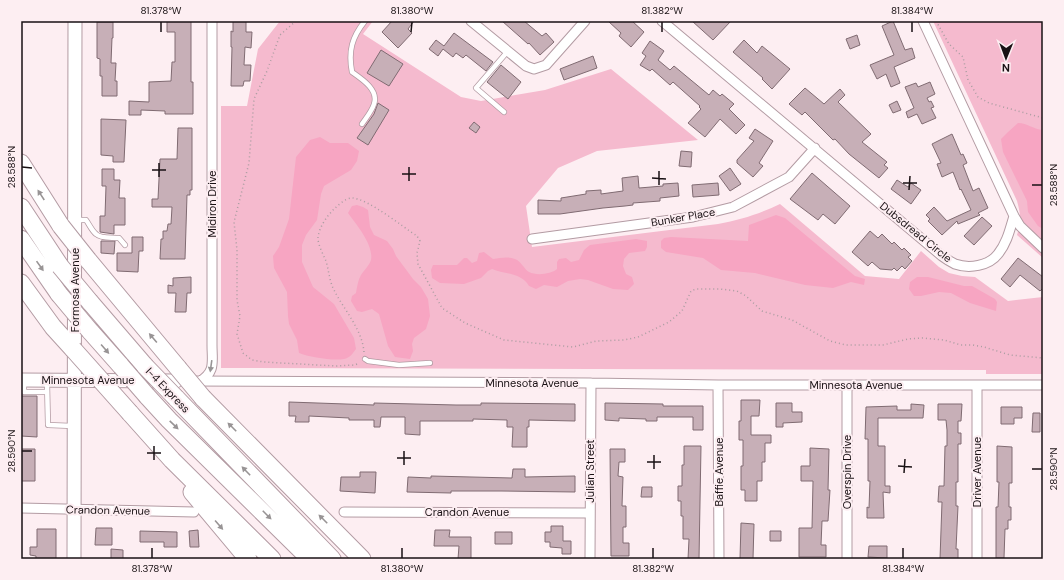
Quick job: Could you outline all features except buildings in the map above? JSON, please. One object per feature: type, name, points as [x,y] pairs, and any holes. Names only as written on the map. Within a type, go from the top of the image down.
[{"type":"highway","points":[[21,163],[68,223],[88,260],[177,374],[201,390],[362,559]]},
{"type":"highway","name":"I-4 Express","points":[[21,207],[60,266],[145,366],[332,559]]},
{"type":"highway","name":"I-4 Express","points":[[21,239],[59,294],[147,396],[169,420],[310,559]]},
{"type":"highway","points":[[21,282],[53,327],[172,460],[272,559]]},
{"type":"highway","points":[[172,460],[188,488],[248,559]]},
{"type":"street","name":"Formosa Avenue","points":[[74,559],[75,426],[68,223],[75,21]]},
{"type":"street","name":"Midiron Drive","points":[[201,390],[210,375],[212,368],[212,21]]},
{"type":"street","points":[[471,21],[526,66],[534,69],[546,65],[585,21]]},
{"type":"street","name":"Dubsdread Circle","points":[[662,21],[942,256],[956,264],[973,267],[988,262],[998,254],[1007,238],[1014,216]]},
{"type":"street","points":[[922,21],[1014,216],[1020,226],[1043,248]]},
{"type":"street","name":"Bunker Place","points":[[532,239],[694,217],[727,209],[790,177],[815,148]]},
{"type":"street","name":"Minnesota Avenue","points":[[23,380],[47,386],[74,381],[177,374]]},
{"type":"street","name":"Minnesota Avenue","points":[[201,390],[591,383],[718,385],[1043,385]]},
{"type":"street","name":"Julian Street","points":[[590,559],[591,383]]},
{"type":"street","name":"Baffie Avenue","points":[[718,385],[719,559]]},
{"type":"street","name":"Overspin Drive","points":[[847,385],[847,559]]},
{"type":"street","name":"Driver Avenue","points":[[977,385],[977,559]]},
{"type":"street","name":"Crandon Avenue","points":[[21,508],[194,512]]},
{"type":"street","name":"Crandon Avenue","points":[[344,512],[590,513]]},
{"type":"lane","points":[[362,124],[374,104],[375,96],[367,82],[352,72],[350,62],[352,42],[365,21]]},
{"type":"lane","points":[[504,112],[476,88],[508,51]]},
{"type":"lane","points":[[68,223],[86,220],[95,234],[100,237],[119,238],[125,245]]},
{"type":"lane","points":[[365,359],[368,361],[399,365],[430,363]]},
{"type":"lane","points":[[47,386],[48,425],[75,426]]},
{"type":"path","points":[[296,21],[280,35],[267,71],[254,99],[249,163],[234,222],[237,250],[237,300],[240,316],[237,334],[243,353],[252,360],[336,366],[355,365],[365,359],[364,342],[334,290],[328,276],[318,238],[321,228],[328,215],[347,199],[352,198],[363,200],[417,236],[420,241],[418,264],[442,308],[465,323],[504,340],[573,347],[596,341],[624,340],[638,337],[669,322],[682,311],[691,291],[696,289],[720,289],[737,291],[746,296],[762,311],[792,320],[830,341],[842,344],[883,345],[908,339],[922,338],[944,340],[961,345],[984,347],[1010,355],[1043,358]]},
{"type":"path","points":[[936,21],[949,44],[963,57],[968,80],[978,97],[989,103],[1043,118]]},
{"type":"shaded area","points":[[280,21],[373,21],[363,34],[461,97],[481,101],[545,90],[611,69],[698,140],[597,151],[558,168],[526,206],[532,247],[718,224],[750,216],[780,204],[865,276],[899,279],[921,251],[939,267],[949,273],[975,277],[1008,301],[1043,297],[1043,374],[986,374],[986,370],[221,368],[221,106],[247,106],[258,49]]},
{"type":"shaded area","points":[[933,21],[1043,21],[1043,258],[1017,235],[1020,218],[1017,201]]},
{"type":"shaded area","points":[[1018,123],[1043,130],[1043,229],[1038,226],[1028,212],[1027,201],[1003,152],[1001,139]]},
{"type":"shaded area","points":[[320,137],[330,143],[348,143],[359,151],[357,161],[351,170],[324,186],[321,194],[317,220],[306,235],[302,245],[302,262],[313,287],[334,304],[354,338],[356,349],[348,358],[344,359],[321,358],[299,353],[297,340],[289,324],[287,292],[274,268],[273,256],[279,247],[289,219],[296,157],[310,140]]},
{"type":"shaded area","points":[[357,205],[368,210],[370,227],[374,235],[387,241],[396,256],[413,279],[421,287],[428,299],[430,316],[426,329],[414,338],[412,344],[413,351],[410,359],[395,357],[388,346],[379,314],[372,309],[362,312],[357,311],[351,301],[352,296],[356,293],[360,277],[371,260],[370,248],[367,241],[348,213],[352,206]]},
{"type":"shaded area","points":[[776,215],[785,218],[855,276],[865,279],[864,285],[851,282],[833,288],[805,285],[755,273],[721,270],[703,258],[666,252],[661,248],[661,241],[664,238],[671,237],[748,241],[749,225]]},
{"type":"shaded area","points":[[636,239],[647,241],[647,247],[645,251],[629,253],[624,259],[623,266],[626,274],[632,277],[634,284],[628,290],[613,289],[588,280],[580,279],[568,281],[557,287],[544,285],[536,289],[529,286],[517,276],[492,269],[481,278],[464,284],[440,283],[432,278],[431,270],[433,265],[457,265],[464,258],[467,258],[472,263],[477,261],[479,253],[484,252],[493,259],[507,257],[515,259],[519,261],[527,271],[532,273],[548,273],[557,269],[557,262],[559,259],[566,258],[571,262],[579,260],[584,250],[590,245]]},
{"type":"shaded area","points":[[917,277],[928,277],[964,286],[972,286],[995,299],[997,302],[996,311],[970,303],[951,293],[939,292],[914,296],[909,289],[910,282]]}]
